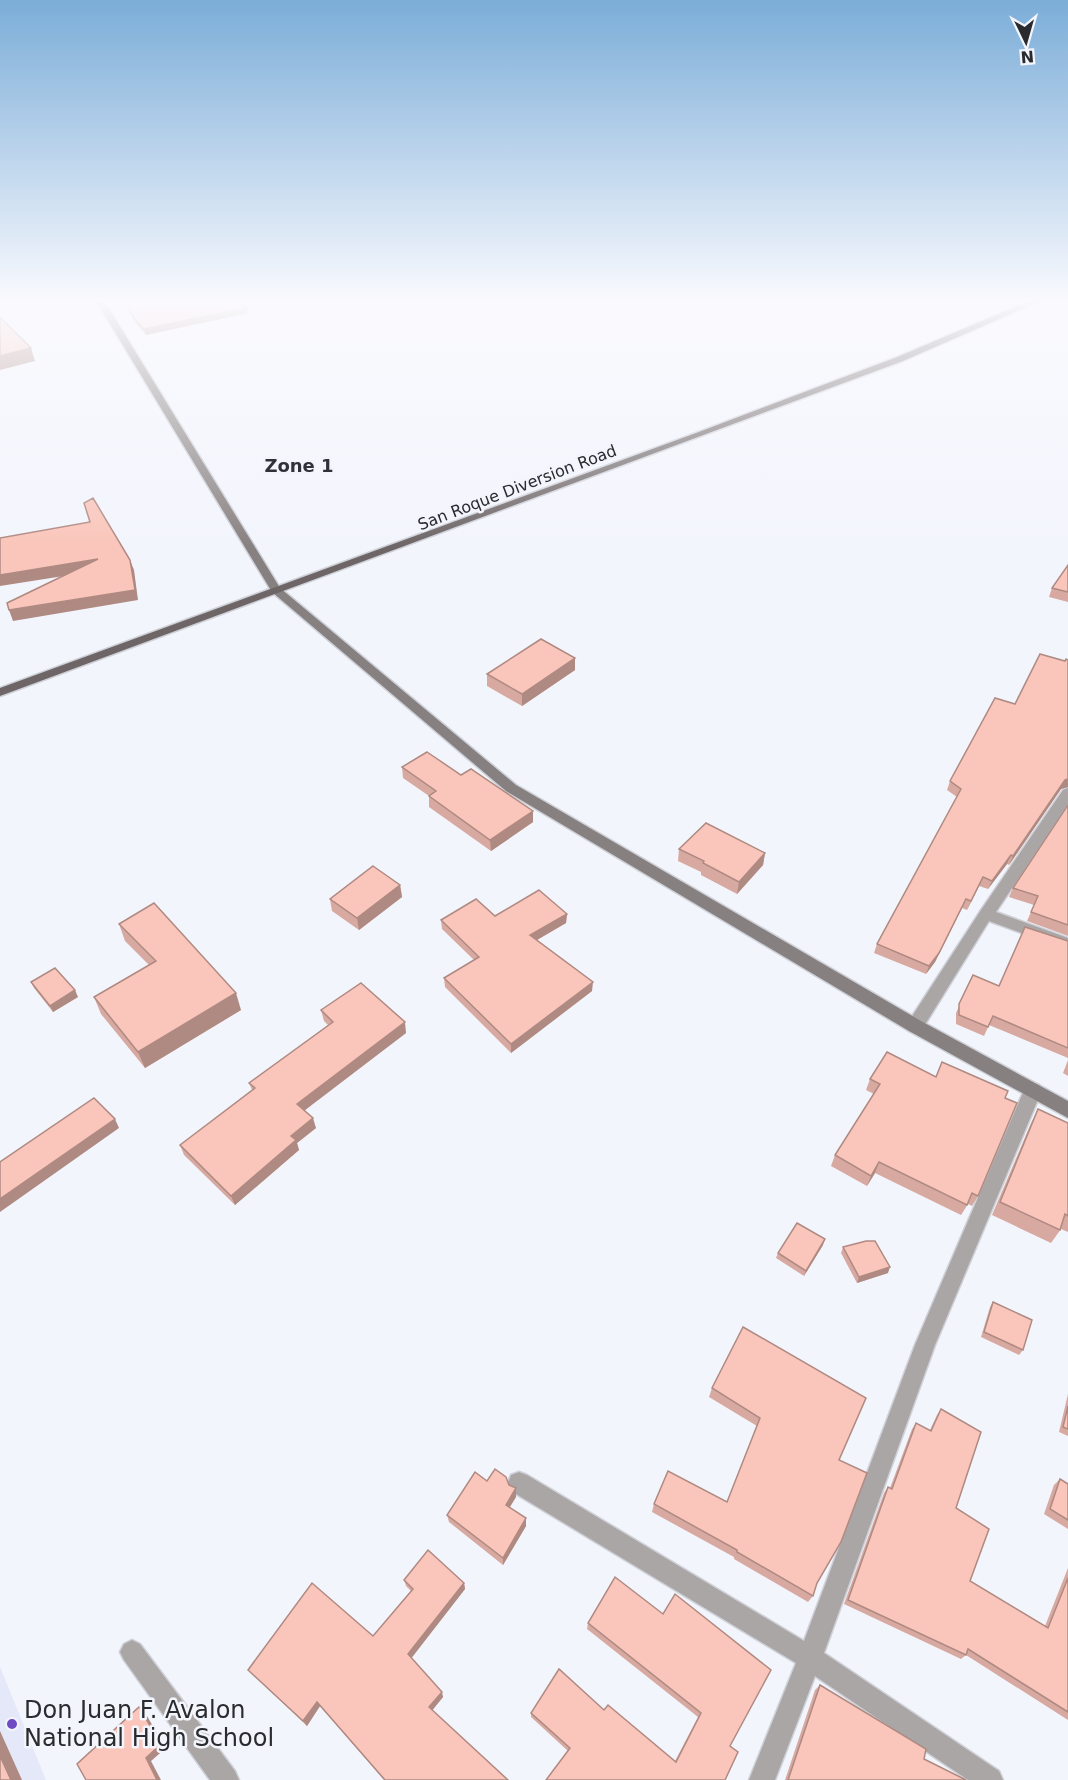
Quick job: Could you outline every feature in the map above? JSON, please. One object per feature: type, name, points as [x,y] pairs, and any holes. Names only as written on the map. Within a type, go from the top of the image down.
[{"type":"main road","name":"San Roque Diversion Road","points":[[0,692],[276,590],[400,547],[838,382]]},
{"type":"street","points":[[150,382],[276,590],[511,788],[915,1026],[1068,1110]]},
{"type":"street","points":[[915,1026],[986,914],[1068,793]]},
{"type":"street","points":[[986,914],[1068,944]]},
{"type":"street","points":[[762,1780],[810,1658],[925,1345],[1033,1090]]},
{"type":"street","points":[[519,1483],[810,1658],[990,1780]]},
{"type":"street","points":[[132,1652],[226,1780]]},
{"type":"shaded area","name":"Don Juan F. Avalon National High School","points":[[0,1667],[46,1780],[0,1780]]},
{"type":"building","points":[[93,498],[130,560],[135,590],[9,610],[7,603],[98,559],[0,575],[0,538],[90,522],[84,503]]},
{"type":"building","points":[[1068,565],[1068,592],[1052,588]]},
{"type":"building","points":[[541,639],[575,658],[522,694],[487,674]]},
{"type":"building","points":[[1040,654],[1068,660],[1068,779],[1065,780],[1013,856],[1011,855],[992,881],[983,877],[971,901],[966,899],[939,953],[929,966],[877,944],[961,789],[950,781],[995,698],[1015,704]]},
{"type":"building","points":[[427,752],[461,775],[471,769],[533,811],[490,840],[429,796],[436,791],[402,767]]},
{"type":"building","points":[[1068,805],[1068,925],[1031,912],[1038,896],[1013,888]]},
{"type":"building","points":[[706,823],[765,853],[739,882],[679,849]]},
{"type":"building","points":[[373,866],[400,885],[357,918],[330,899]]},
{"type":"building","points":[[539,890],[567,914],[530,935],[593,982],[511,1044],[444,978],[479,957],[441,920],[476,899],[495,916]]},
{"type":"building","points":[[154,903],[236,993],[138,1052],[94,997],[156,961],[119,924]]},
{"type":"building","points":[[1025,927],[1068,941],[1068,1048],[993,1016],[988,1027],[959,1015],[959,1004],[973,975],[999,986]]},
{"type":"building","points":[[55,968],[75,990],[50,1006],[31,982]]},
{"type":"building","points":[[361,983],[405,1022],[297,1104],[313,1118],[291,1136],[296,1140],[231,1196],[180,1145],[255,1088],[249,1083],[333,1022],[321,1010]]},
{"type":"building","points":[[887,1052],[936,1077],[942,1062],[1008,1091],[1005,1098],[1017,1103],[978,1196],[972,1193],[967,1205],[879,1162],[871,1176],[835,1155],[880,1084],[870,1079]]},
{"type":"building","points":[[94,1098],[115,1119],[0,1199],[0,1162]]},
{"type":"building","points":[[1038,1109],[1068,1123],[1068,1216],[1065,1214],[1060,1230],[1000,1202]]},
{"type":"building","points":[[797,1223],[825,1239],[806,1271],[778,1253]]},
{"type":"building","points":[[875,1241],[890,1267],[859,1277],[843,1247]]},
{"type":"building","points":[[993,1302],[1032,1320],[1023,1350],[984,1332]]},
{"type":"building","points":[[743,1327],[866,1398],[839,1460],[867,1473],[841,1542],[817,1583],[813,1596],[654,1504],[668,1471],[727,1502],[760,1418],[712,1388]]},
{"type":"building","points":[[1068,1406],[1068,1429],[1063,1427]]},
{"type":"building","points":[[941,1409],[981,1432],[956,1508],[989,1529],[970,1581],[1048,1628],[1068,1578],[1068,1712],[968,1649],[966,1655],[848,1600],[888,1487],[892,1489],[916,1423],[931,1431]]},
{"type":"building","points":[[495,1469],[506,1477],[509,1485],[516,1488],[506,1505],[526,1518],[503,1558],[447,1515],[475,1472],[487,1481]]},
{"type":"building","points":[[1060,1479],[1068,1484],[1068,1520],[1050,1509]]},
{"type":"building","points":[[428,1550],[464,1583],[408,1654],[442,1692],[429,1707],[508,1780],[385,1780],[317,1702],[303,1721],[248,1670],[312,1583],[373,1636],[413,1589],[404,1580]]},
{"type":"building","points":[[615,1577],[663,1614],[675,1594],[771,1670],[730,1746],[738,1752],[725,1780],[546,1780],[570,1748],[531,1713],[559,1669],[604,1710],[608,1705],[676,1762],[701,1713],[588,1623]]},
{"type":"building","points":[[820,1685],[926,1749],[924,1759],[966,1780],[788,1780]]},
{"type":"building","points":[[139,1707],[161,1744],[146,1758],[157,1780],[86,1780],[77,1764]]},
{"type":"building","points":[[0,1756],[11,1780],[0,1780]]},
{"type":"place","name":"Don Juan F. Avalon National High School","points":[[12,1724]]},
{"type":"district","name":"Zone 1","points":[[299,466]]}]
